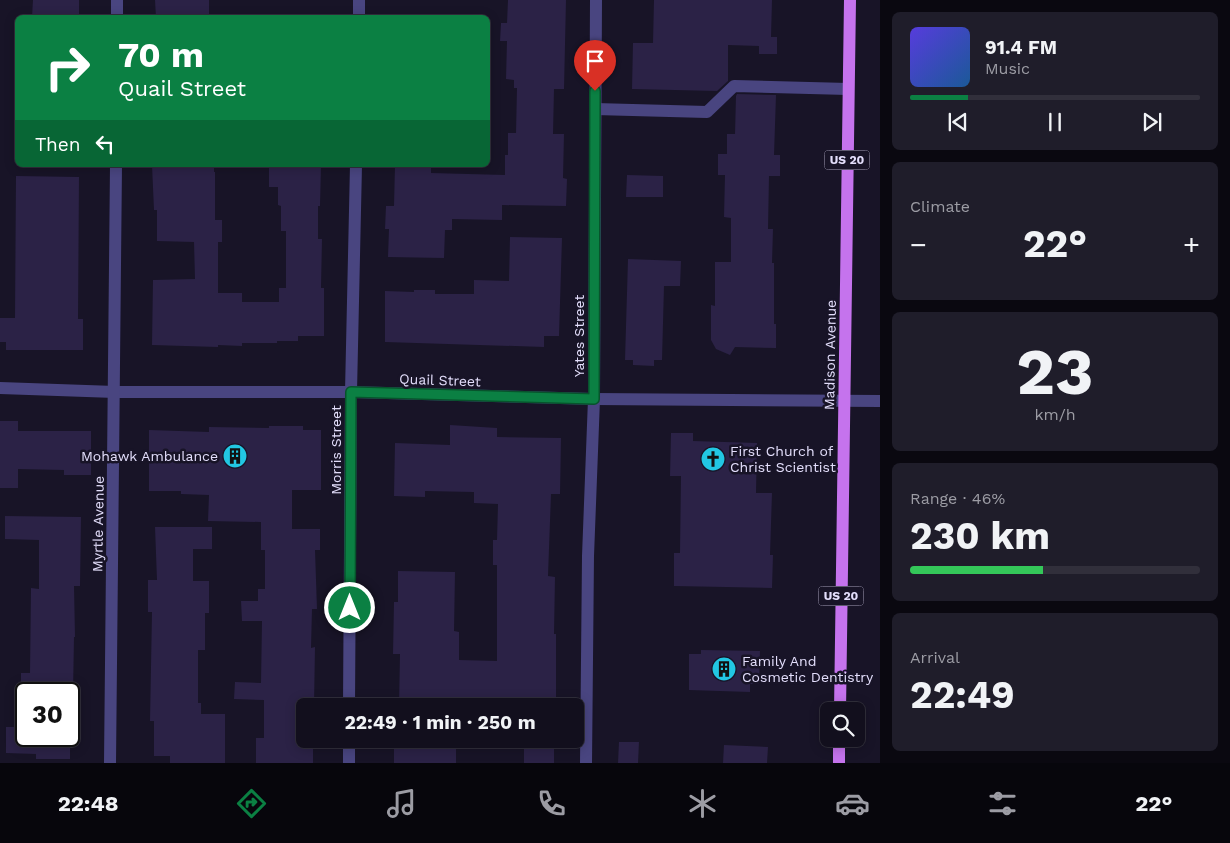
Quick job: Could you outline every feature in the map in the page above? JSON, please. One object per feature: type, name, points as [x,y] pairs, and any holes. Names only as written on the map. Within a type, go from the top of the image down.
[{"type":"main road","name":"Madison Avenue","points":[[840,702],[850,0]]},
{"type":"main road","points":[[839,747],[839,763]]},
{"type":"street","points":[[117,0],[117,15]]},
{"type":"street","points":[[358,15],[359,0]]},
{"type":"street","name":"Yates Street","points":[[586,763],[588,556],[594,399],[596,0]]},
{"type":"street","points":[[595,109],[707,112],[734,86],[848,89]]},
{"type":"street","name":"Myrtle Avenue","points":[[110,763],[116,167]]},
{"type":"street","name":"Morris Street","points":[[349,698],[351,392],[356,167]]},
{"type":"street","name":"Quail Street","points":[[0,388],[115,392],[351,392],[594,399],[880,401]]},
{"type":"street","points":[[349,748],[349,763]]},
{"type":"building","points":[[33,0],[79,0],[79,15],[32,15]]},
{"type":"building","points":[[155,0],[209,0],[209,15],[156,15]]},
{"type":"building","points":[[508,0],[566,0],[564,89],[554,89],[553,134],[564,134],[563,178],[567,179],[566,206],[502,205],[502,220],[452,219],[452,230],[445,230],[444,258],[388,257],[389,229],[385,229],[386,206],[394,206],[395,167],[431,167],[431,173],[505,175],[505,155],[508,155],[508,133],[516,133],[517,88],[514,88],[514,80],[506,79],[507,41],[500,41],[501,23],[507,23]]},
{"type":"building","points":[[654,0],[772,0],[771,37],[777,37],[777,54],[759,54],[759,46],[728,45],[728,81],[717,91],[632,89],[633,43],[653,43]]},
{"type":"building","points":[[737,94],[776,95],[774,155],[780,155],[780,176],[769,176],[768,229],[773,229],[772,263],[774,263],[776,348],[735,347],[730,355],[716,349],[711,340],[711,305],[715,306],[715,262],[731,262],[731,218],[724,217],[725,175],[718,175],[718,154],[727,154],[727,134],[735,134]]},
{"type":"building","points":[[152,167],[214,167],[215,220],[222,220],[222,242],[218,242],[218,293],[242,293],[242,302],[279,302],[279,288],[286,288],[286,231],[281,231],[281,206],[278,205],[278,187],[269,187],[269,167],[321,167],[318,239],[322,239],[321,288],[324,288],[324,336],[298,336],[298,341],[242,343],[242,346],[152,345],[153,280],[195,279],[194,242],[157,241],[157,210],[154,210]]},
{"type":"building","points":[[627,175],[663,176],[663,197],[626,197]]},
{"type":"building","points":[[16,176],[79,177],[78,319],[83,319],[83,350],[6,350],[6,342],[0,342],[0,318],[15,318]]},
{"type":"building","points":[[510,237],[562,238],[559,336],[544,336],[544,347],[385,342],[385,291],[414,292],[414,290],[435,290],[435,294],[474,294],[474,280],[509,281]]},
{"type":"building","points":[[628,259],[681,261],[680,286],[664,286],[662,360],[654,360],[654,366],[633,365],[633,360],[625,360]]},
{"type":"building","points":[[0,421],[18,421],[18,431],[91,431],[91,475],[64,475],[64,470],[18,469],[18,488],[0,488]]},
{"type":"building","points":[[450,425],[497,428],[497,437],[561,438],[560,494],[551,494],[548,576],[555,577],[556,698],[399,698],[400,654],[393,654],[394,602],[398,602],[398,571],[455,572],[454,631],[459,632],[459,660],[497,661],[497,565],[493,565],[493,540],[497,540],[498,504],[474,503],[474,492],[425,491],[425,497],[394,496],[395,443],[450,445]]},
{"type":"building","points":[[269,426],[303,426],[303,430],[321,430],[321,490],[292,490],[292,529],[320,529],[320,550],[315,550],[317,609],[312,609],[311,648],[315,647],[314,698],[296,698],[296,748],[313,748],[313,763],[256,763],[256,738],[264,738],[264,700],[234,699],[235,682],[261,683],[262,621],[242,621],[241,601],[258,601],[258,589],[265,589],[265,550],[261,550],[261,522],[208,521],[209,495],[181,494],[181,491],[149,491],[149,430],[209,432],[209,427],[269,428]]},
{"type":"building","points":[[671,433],[693,433],[693,441],[757,443],[756,493],[772,493],[770,555],[773,555],[772,588],[674,586],[674,553],[680,553],[681,476],[670,476]]},
{"type":"building","points":[[5,516],[81,517],[80,586],[74,586],[73,682],[21,682],[21,673],[30,673],[31,588],[39,589],[39,540],[5,539]]},
{"type":"building","points":[[155,527],[212,527],[212,549],[193,549],[193,581],[209,581],[209,613],[205,613],[205,650],[198,650],[198,703],[201,703],[201,714],[225,714],[225,763],[170,763],[170,756],[154,756],[154,721],[150,721],[152,612],[148,612],[148,580],[157,580]]},
{"type":"building","name":"Family And Cosmetic Dentistry","points":[[701,650],[760,651],[759,684],[750,684],[750,692],[689,690],[689,654],[701,654]]},
{"type":"building","points":[[6,727],[15,727],[15,747],[70,747],[70,759],[36,759],[36,754],[6,753]]},
{"type":"building","points":[[619,742],[639,742],[638,763],[618,763]]},
{"type":"building","points":[[724,745],[768,747],[767,763],[723,763]]},
{"type":"building","points":[[394,748],[456,748],[456,763],[394,763]]},
{"type":"building","points":[[524,748],[554,748],[554,763],[524,763]]},
{"type":"place","name":"Mohawk Ambulance","points":[[235,456]]},
{"type":"place","name":"First Church of Christ Scientist","points":[[713,459]]},
{"type":"place","name":"Family And Cosmetic Dentistry","points":[[724,669]]},
{"type":"route","points":[[350,608],[351,392],[594,399],[595,91]]}]
